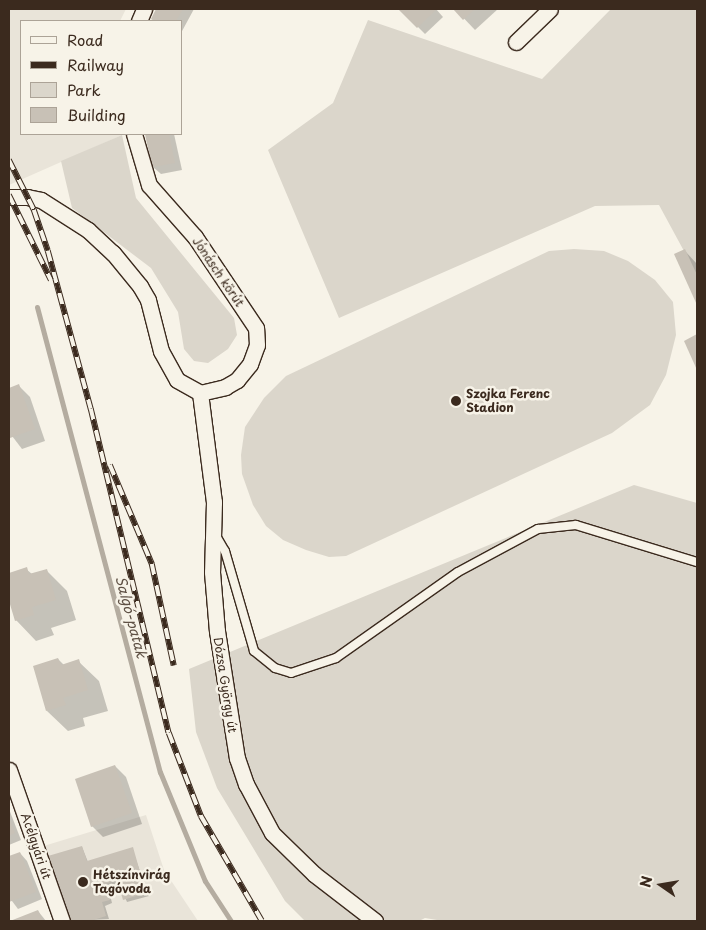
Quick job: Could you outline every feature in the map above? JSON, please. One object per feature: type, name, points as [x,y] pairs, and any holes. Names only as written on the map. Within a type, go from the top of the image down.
[{"type":"street","points":[[516,42],[550,9]]},
{"type":"street","name":"Jónásch körút","points":[[134,135],[149,185],[195,237],[256,328],[255,355],[245,372],[225,387],[200,393]]},
{"type":"street","points":[[9,198],[27,196],[48,203],[88,230],[113,253],[144,293],[161,352],[172,374],[182,385],[200,393]]},
{"type":"street","name":"Dózsa György út","points":[[200,393],[210,464],[214,532],[212,572],[217,631],[230,721],[246,784],[272,833],[294,856],[375,921]]},
{"type":"street","name":"Acélgyári út","points":[[9,770],[62,921]]},
{"type":"lane","points":[[214,532],[225,551],[254,651],[275,668],[291,673],[336,658],[458,572],[538,530],[576,525],[697,562]]},
{"type":"shaded area","points":[[9,9],[126,9],[120,20],[20,20],[20,135],[122,135],[9,185]]},
{"type":"shaded area","points":[[146,815],[164,870],[198,921],[62,921],[37,848]]},
{"type":"green space","points":[[611,9],[697,9],[697,275],[659,205],[595,206],[339,318],[268,150],[333,103],[368,20],[542,79]]},
{"type":"green space","points":[[122,135],[136,198],[234,318],[237,335],[228,349],[208,363],[194,361],[184,349],[178,312],[151,268],[72,208],[61,161]]},
{"type":"green space","name":"Szojka Ferenc Stadion","points":[[574,249],[604,251],[628,261],[655,280],[673,302],[676,335],[666,375],[650,405],[612,433],[346,556],[329,557],[306,550],[283,540],[266,526],[253,505],[242,474],[241,455],[245,427],[264,398],[286,376],[549,251]]},
{"type":"green space","points":[[634,485],[697,503],[697,921],[443,921],[425,918],[419,921],[305,921],[285,901],[217,788],[196,732],[189,669]]},
{"type":"building","points":[[156,9],[183,9],[177,20],[151,19]]},
{"type":"building","points":[[398,9],[437,9],[417,28]]},
{"type":"building","points":[[453,9],[475,9],[463,20]]},
{"type":"building","points":[[145,135],[169,135],[175,163],[152,167]]},
{"type":"building","points":[[685,249],[697,275],[697,305],[674,254]]},
{"type":"building","points":[[697,334],[697,370],[684,341]]},
{"type":"building","points":[[19,384],[35,429],[10,438],[9,388]]},
{"type":"building","points":[[27,567],[29,574],[47,569],[56,600],[32,607],[34,615],[15,621],[9,601],[9,573]]},
{"type":"building","points":[[58,658],[61,665],[79,659],[88,690],[63,698],[66,705],[46,711],[33,666]]},
{"type":"building","points":[[115,765],[132,813],[91,827],[75,779]]},
{"type":"building","points":[[9,818],[15,833],[9,836]]},
{"type":"building","name":"Hétszínvirág Tagóvoda","points":[[82,846],[87,861],[133,847],[146,893],[123,900],[117,880],[105,884],[110,900],[102,902],[106,916],[90,921],[67,921],[48,856]]},
{"type":"building","points":[[20,852],[36,892],[9,902],[9,856]]},
{"type":"building","points":[[38,910],[43,921],[10,921]]},
{"type":"waterway","name":"Salgó-patak","points":[[37,307],[160,772],[205,881],[231,921]]},
{"type":"railway","points":[[9,160],[34,210],[48,251],[91,409],[169,733],[201,816],[262,921]]},
{"type":"railway","points":[[9,195],[51,280]]},
{"type":"railway","points":[[110,465],[152,564],[174,666]]},
{"type":"place","name":"Szojka Ferenc Stadion","points":[[456,401]]},
{"type":"place","name":"Hétszínvirág Tagóvoda","points":[[83,882]]}]
